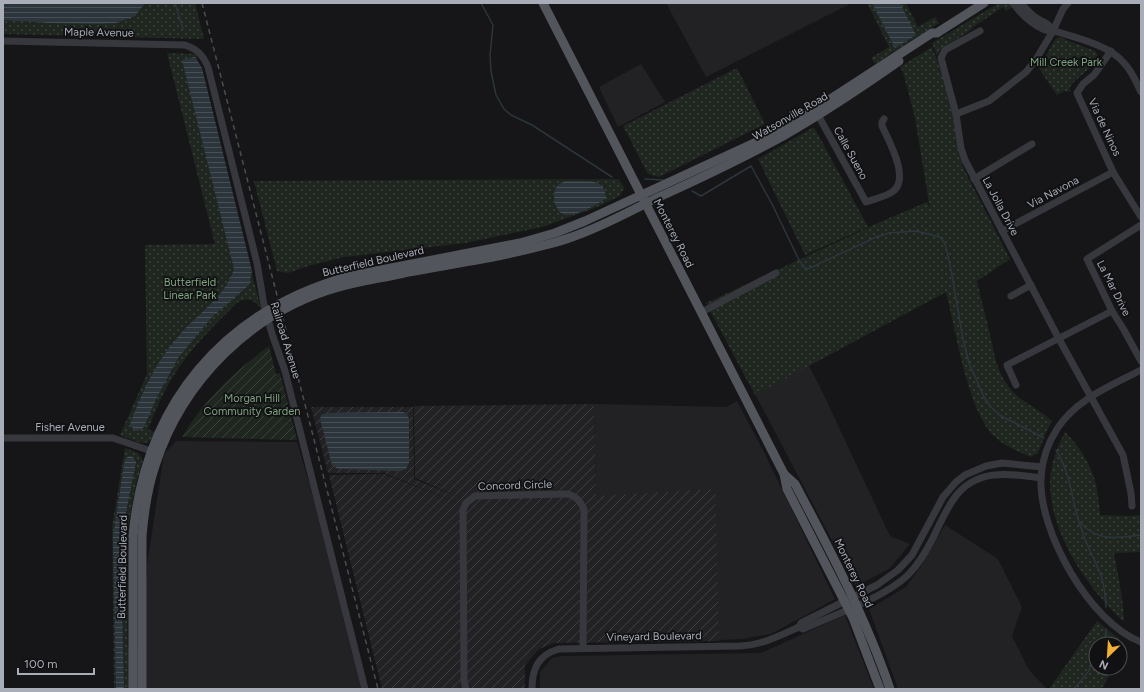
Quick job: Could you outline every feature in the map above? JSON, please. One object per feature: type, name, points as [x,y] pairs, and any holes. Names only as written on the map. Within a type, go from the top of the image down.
[{"type":"main road","name":"Monterey Road","points":[[543,3],[784,474],[787,489],[874,644],[890,689]]},
{"type":"main road","name":"Watsonville Road","points":[[644,200],[755,151],[818,115],[902,56],[923,42],[935,37],[936,33],[984,3]]},
{"type":"main road","name":"Watsonville Road","points":[[644,200],[765,138],[902,56]]},
{"type":"main road","name":"Butterfield Boulevard","points":[[133,689],[133,536],[138,498],[155,452],[180,410],[201,379],[253,324],[269,318],[298,298],[352,284],[521,251],[558,242],[584,232],[644,200]]},
{"type":"main road","name":"Butterfield Boulevard","points":[[142,689],[142,536],[146,499],[155,452]]},
{"type":"main road","name":"Monterey Road","points":[[851,603],[880,689]]},
{"type":"street","points":[[1013,3],[1026,19],[1045,30],[1073,36],[1111,51],[1124,62],[1141,92]]},
{"type":"street","points":[[1021,3],[1030,13],[1048,24],[1053,31]]},
{"type":"street","points":[[956,114],[989,101],[1026,72],[1035,61],[1053,31],[1063,9],[1068,3]]},
{"type":"street","name":"La Jolla Drive","points":[[980,31],[945,50],[941,58],[956,114],[963,154],[974,179],[1059,339],[1123,455],[1132,506]]},
{"type":"street","name":"Maple Avenue","points":[[3,41],[179,45],[193,48]]},
{"type":"street","name":"Railroad Avenue","points":[[193,48],[203,56],[208,67],[257,263],[264,305],[285,371],[365,689]]},
{"type":"street","name":"Via de Ninos","points":[[1111,51],[1094,75],[1083,84],[1077,93],[1113,172],[1141,217]]},
{"type":"street","name":"Calle Sueno","points":[[818,115],[866,202],[892,192],[899,186],[900,178],[897,162],[882,126],[884,119]]},
{"type":"street","points":[[974,179],[1032,144]]},
{"type":"street","name":"Via Navona","points":[[1002,231],[1113,172]]},
{"type":"street","name":"La Mar Drive","points":[[1141,225],[1087,259],[1112,311],[1141,361]]},
{"type":"street","points":[[702,312],[776,273]]},
{"type":"street","points":[[1011,296],[1031,285]]},
{"type":"street","points":[[1016,385],[1007,365],[1112,311]]},
{"type":"street","points":[[1141,370],[1091,396],[1076,407],[1058,427],[1052,437],[1042,467],[1041,478],[1042,499],[1047,518],[1056,544],[1069,569],[1086,595],[1107,619],[1123,632],[1141,642]]},
{"type":"street","name":"Fisher Avenue","points":[[3,438],[113,438],[155,452]]},
{"type":"street","name":"Vineyard Boulevard","points":[[851,603],[890,577],[903,566],[916,548],[943,497],[952,485],[965,475],[976,469],[997,464],[1009,463],[1042,467]]},
{"type":"street","name":"Vineyard Boulevard","points":[[532,689],[533,671],[543,656],[559,649],[748,646],[771,640],[799,627],[801,623],[892,588],[900,582],[915,568],[925,553],[953,500],[970,483],[985,476],[996,474],[1016,474],[1041,478]]},
{"type":"street","name":"Concord Circle","points":[[466,689],[464,681],[463,510],[466,503],[475,496],[568,494],[574,496],[580,501],[584,509],[583,648]]},
{"type":"shaded area","points":[[3,3],[145,3],[135,16],[116,23],[98,24],[3,20]]},
{"type":"shaded area","points":[[666,3],[852,3],[706,77]]},
{"type":"shaded area","points":[[872,3],[900,3],[916,35],[895,48]]},
{"type":"shaded area","points":[[195,57],[202,68],[252,271],[249,285],[211,318],[178,358],[156,399],[144,427],[138,431],[134,430],[130,424],[155,368],[184,330],[217,298],[230,279],[234,269],[182,60]]},
{"type":"shaded area","points":[[641,64],[665,102],[618,127],[599,87]]},
{"type":"shaded area","points":[[566,181],[595,182],[604,189],[606,198],[591,208],[571,215],[565,215],[558,210],[554,193],[558,185]]},
{"type":"shaded area","points":[[809,366],[890,536],[910,544],[889,569],[856,586],[755,394]]},
{"type":"shaded area","points":[[737,401],[763,450],[835,599],[771,634],[742,639],[719,640],[596,496],[594,404],[726,407]]},
{"type":"shaded area","points":[[594,404],[596,496],[715,489],[719,641],[554,643],[539,649],[525,665],[525,689],[382,689],[329,475],[384,474],[458,503],[384,473],[328,473],[311,407],[413,407],[414,479],[461,498],[415,478],[414,406]]},
{"type":"shaded area","points":[[403,412],[407,414],[409,419],[409,463],[406,469],[400,471],[338,469],[332,465],[320,419],[321,415],[326,413]]},
{"type":"shaded area","points":[[176,441],[297,442],[329,550],[362,689],[123,689],[122,648],[143,649],[147,565],[164,454]]},
{"type":"shaded area","points":[[129,456],[133,457],[136,462],[124,522],[122,612],[124,689],[116,689],[113,536],[125,459]]},
{"type":"shaded area","points":[[945,525],[998,559],[1022,607],[1012,636],[1029,670],[1047,689],[898,689],[869,609],[906,587],[921,566]]},
{"type":"shaded area","points":[[845,615],[874,689],[540,689],[540,672],[552,658],[562,656],[761,653]]},
{"type":"green space","points":[[3,3],[195,3],[204,39],[3,34]]},
{"type":"green space","points":[[867,3],[906,3],[918,27],[935,17],[939,23],[875,64],[871,58],[889,47]]},
{"type":"green space","points":[[999,3],[1011,3],[1013,7],[1006,11],[1003,7],[940,50],[937,56],[932,43]]},
{"type":"green space","name":"Mill Creek Park","points":[[1059,37],[1095,51],[1098,56],[1092,65],[1069,88],[1071,92],[1065,91],[1057,95],[1038,67],[1055,39]]},
{"type":"green space","points":[[932,47],[948,95],[958,148],[964,169],[1010,259],[977,281],[996,362],[1005,381],[1014,392],[1052,421],[1038,453],[1031,457],[1002,443],[994,436],[985,424],[970,389],[958,347],[946,292],[755,395],[706,303],[880,222],[927,202],[930,209],[915,118],[903,72],[900,67]]},
{"type":"green space","name":"Butterfield Linear Park","points":[[167,53],[196,54],[261,309],[251,300],[239,302],[234,305],[202,339],[179,367],[167,387],[148,429],[154,432],[152,438],[147,443],[144,443],[120,435],[147,374],[145,245],[215,244]]},
{"type":"green space","points":[[737,68],[765,124],[659,177],[648,174],[623,126]]},
{"type":"green space","points":[[814,127],[868,227],[805,255],[758,159]]},
{"type":"green space","points":[[619,179],[624,188],[620,196],[595,208],[542,227],[465,243],[344,257],[308,266],[288,273],[277,271],[254,181]]},
{"type":"green space","name":"Morgan Hill Community Garden","points":[[269,346],[276,374],[280,373],[297,440],[182,437],[201,410],[221,387],[243,366]]},
{"type":"green space","points":[[1065,432],[1080,450],[1091,469],[1096,484],[1100,515],[1141,515],[1141,552],[1114,553],[1123,603],[1123,621],[1109,608],[1084,576],[1063,539],[1056,520],[1051,500],[1050,481],[1055,455]]},
{"type":"green space","points":[[125,448],[138,453],[143,460],[136,484],[129,522],[127,563],[128,689],[114,689],[112,527]]},
{"type":"green space","points":[[1097,621],[1115,636],[1088,636],[1088,676],[1109,676],[1101,689],[1049,689]]},
{"type":"waterway","points":[[175,3],[183,29]]},
{"type":"waterway","points":[[481,3],[493,25],[490,55],[491,71],[496,95],[504,109],[511,115],[532,125],[612,177]]},
{"type":"waterway","points":[[692,191],[701,196],[751,166],[772,204],[799,260],[805,268],[808,269],[876,237],[889,233],[916,231],[940,237],[945,244],[947,251],[963,339],[969,363],[984,397],[991,407],[1001,416],[1044,438]]},
{"type":"waterway","points":[[645,179],[663,180]]},
{"type":"waterway","points":[[1056,450],[1066,470],[1078,521],[1102,580],[1105,591],[1106,607]]},
{"type":"waterway","points":[[1080,523],[1087,529],[1101,536],[1116,538],[1141,535]]},
{"type":"waterway","points":[[1105,636],[1106,629]]},
{"type":"waterway","points":[[1074,689],[1088,672]]},
{"type":"railway","points":[[202,3],[378,689]]}]
